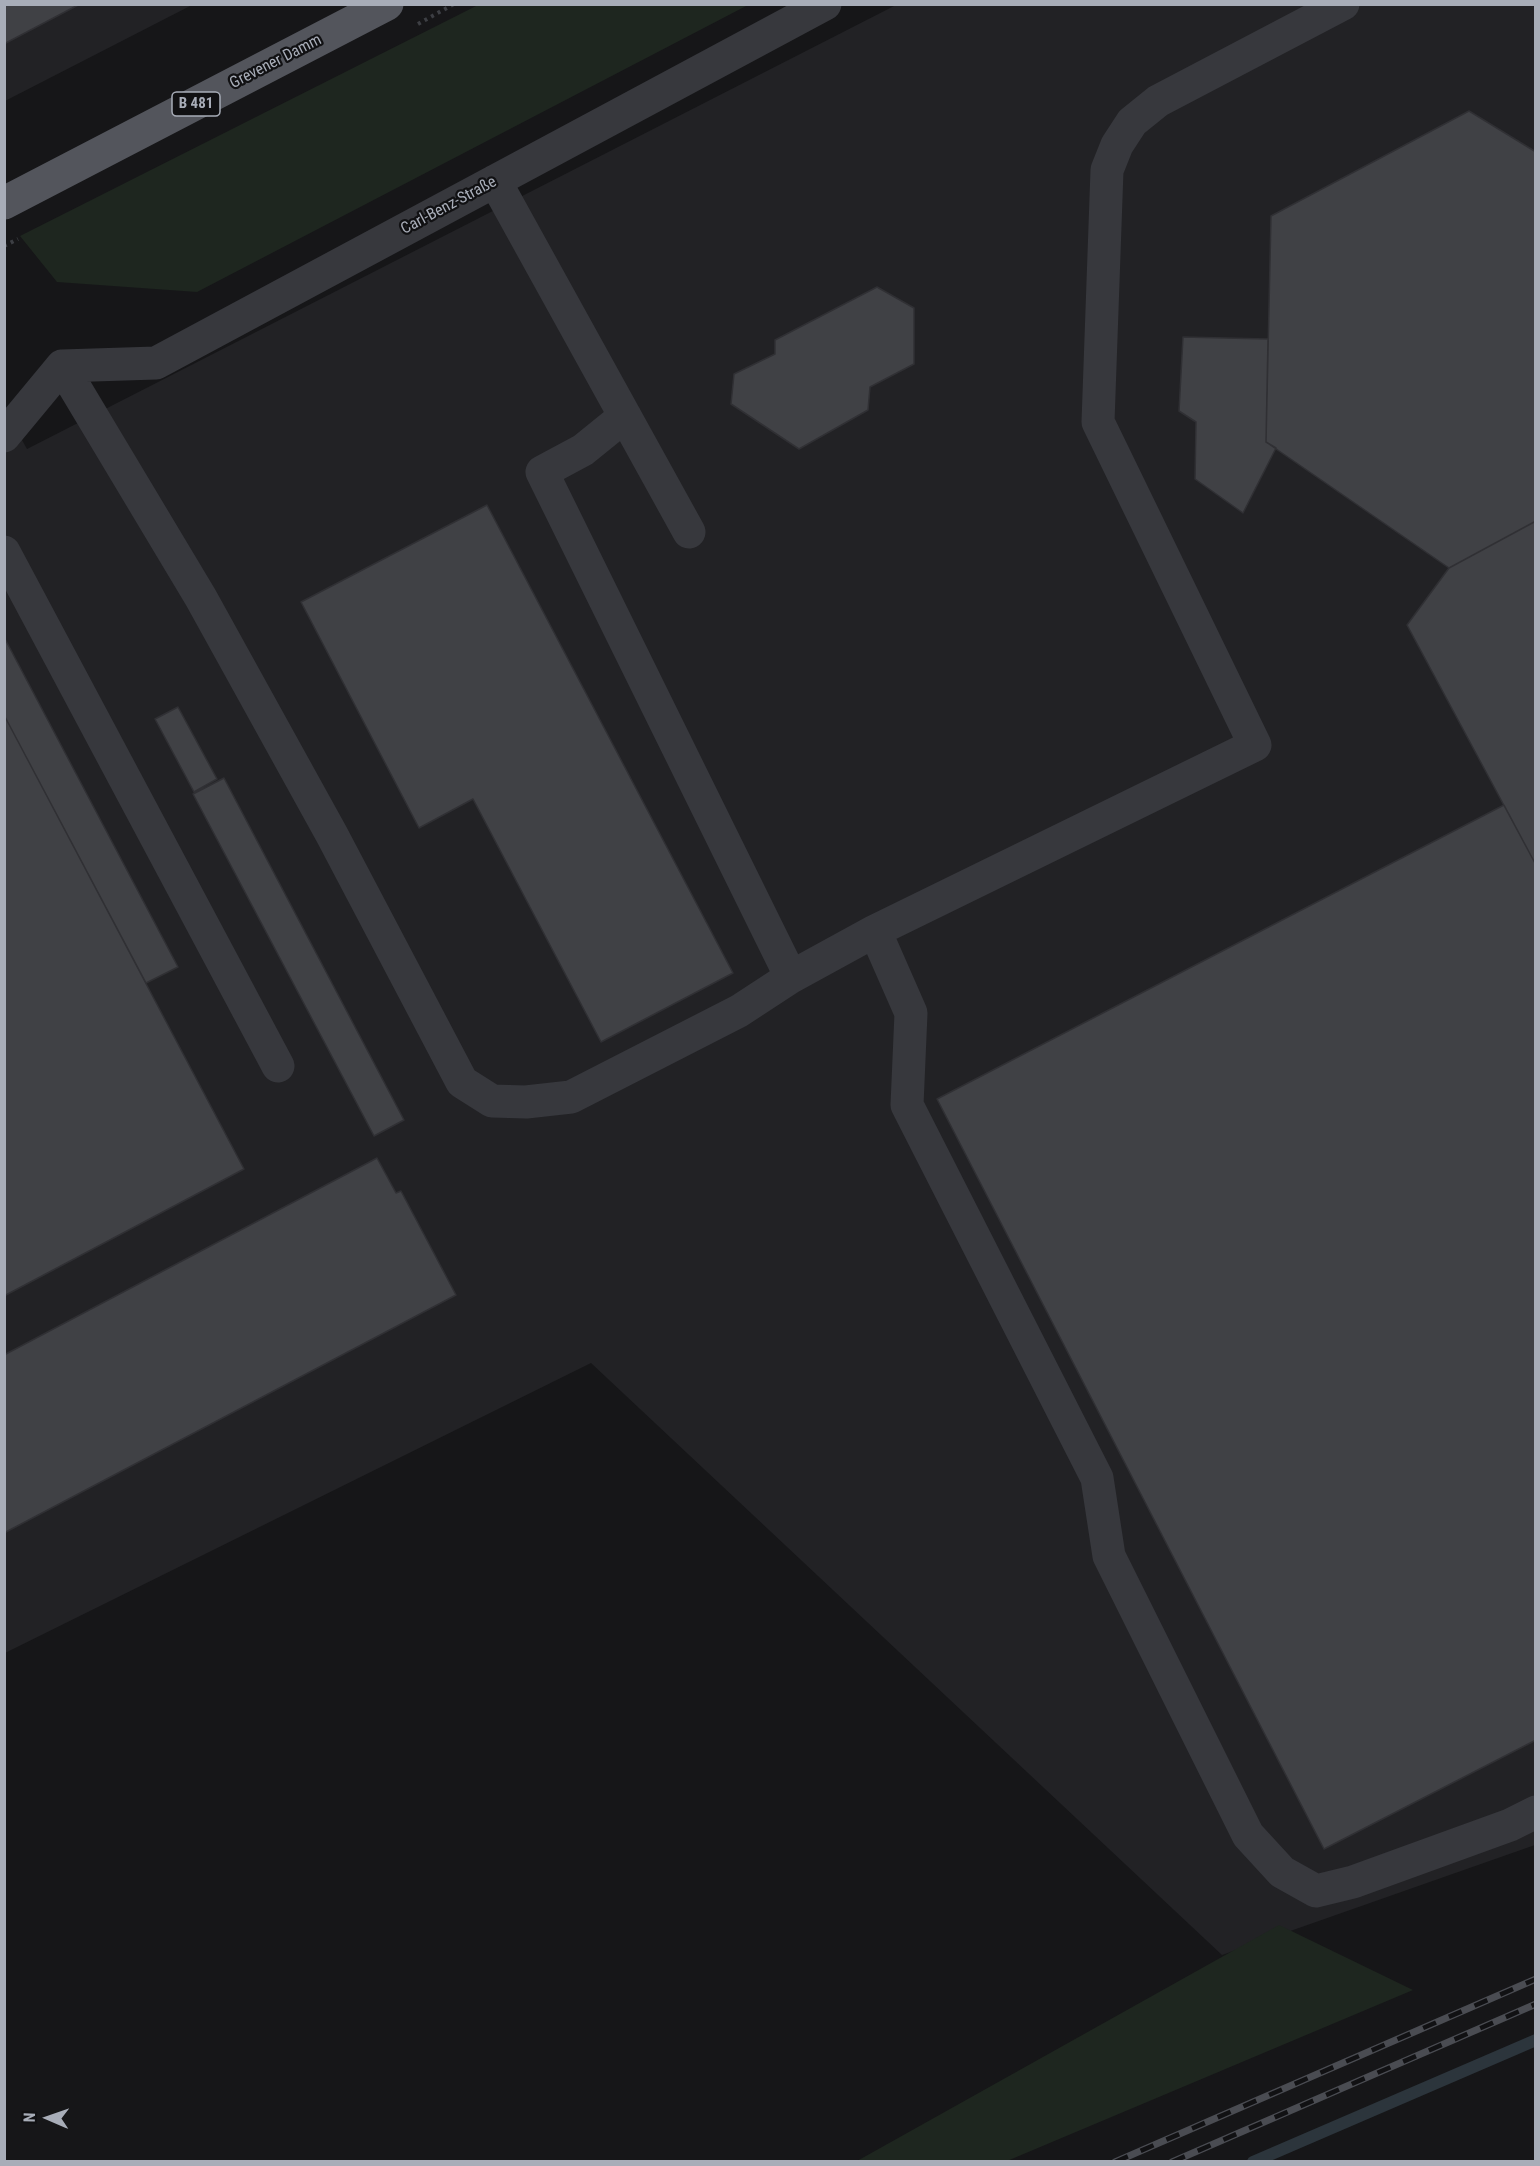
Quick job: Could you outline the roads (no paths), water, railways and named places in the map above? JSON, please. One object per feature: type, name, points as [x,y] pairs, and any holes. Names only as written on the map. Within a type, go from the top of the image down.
[{"type":"main road","name":"Grevener Damm","points":[[4,202],[387,4]]},
{"type":"street","name":"Carl-Benz-Straße","points":[[62,366],[156,363],[825,4]]},
{"type":"street","points":[[4,436],[62,366],[201,598],[337,845],[462,1082],[492,1101],[526,1102],[571,1097],[739,1011],[791,977],[875,931],[1256,745],[1098,422],[1107,170],[1117,145],[1132,122],[1158,101],[1343,4]]},
{"type":"street","points":[[495,181],[689,532]]},
{"type":"street","points":[[625,416],[583,450],[542,472],[791,977]]},
{"type":"street","points":[[4,552],[278,1066]]},
{"type":"street","points":[[875,931],[911,1013],[907,1105],[1097,1478],[1109,1556],[1248,1835],[1282,1872],[1316,1891],[1353,1882],[1510,1825],[1536,1812]]},
{"type":"waterway","points":[[1253,2162],[1536,2040]]},
{"type":"railway","points":[[1115,2162],[1536,1979]]},
{"type":"railway","points":[[1172,2162],[1536,2004]]}]
